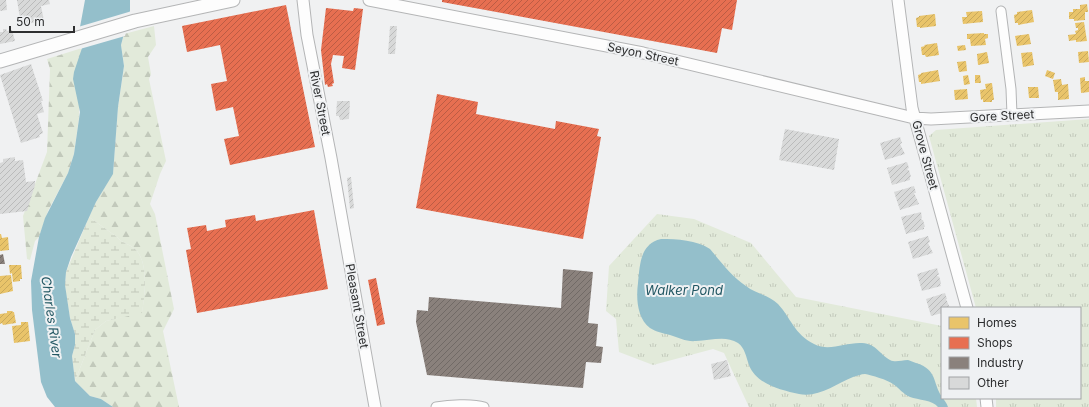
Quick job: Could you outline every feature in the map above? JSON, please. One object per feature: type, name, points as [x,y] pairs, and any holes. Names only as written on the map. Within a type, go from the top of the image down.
[{"type":"main road","points":[[0,61],[135,21],[233,0]]},
{"type":"street","name":"River Street","points":[[304,0],[307,35],[340,206]]},
{"type":"street","name":"Seyon Street","points":[[369,0],[650,55],[914,118]]},
{"type":"street","name":"Grove Street","points":[[898,0],[914,118],[967,307]]},
{"type":"street","points":[[1001,11],[1011,89],[1012,115]]},
{"type":"street","name":"Gore Street","points":[[914,118],[931,119],[1089,111]]},
{"type":"street","name":"Pleasant Street","points":[[340,206],[375,407]]},
{"type":"street","points":[[436,407],[484,407]]},
{"type":"green space","points":[[154,26],[156,45],[148,57],[151,74],[149,79],[166,161],[150,204],[155,214],[174,309],[163,331],[179,407],[113,407],[101,399],[90,396],[75,381],[95,330],[106,321],[142,312],[145,288],[144,270],[139,255],[135,249],[121,241],[89,217],[113,173],[118,107],[124,66],[121,45],[124,34]]},
{"type":"green space","points":[[82,48],[80,56],[79,118],[74,154],[68,173],[48,211],[39,237],[35,241],[30,260],[27,259],[23,216],[47,152],[50,69],[47,59]]},
{"type":"green space","points":[[1089,119],[1089,407],[996,407],[996,399],[1081,399],[1081,307],[976,307],[929,136],[936,130]]},
{"type":"green space","points":[[657,214],[694,219],[751,243],[796,297],[941,326],[941,399],[976,399],[977,407],[749,407],[724,353],[713,349],[653,365],[619,352],[616,319],[606,311],[609,266]]},
{"type":"green space","points":[[89,217],[121,241],[135,249],[142,262],[144,270],[144,297],[142,313],[106,321],[95,330],[75,381],[72,356],[75,345],[75,334],[70,318],[66,294],[66,272]]},
{"type":"water","name":"Charles River","points":[[85,0],[130,0],[130,11],[121,45],[124,66],[118,107],[113,174],[96,202],[71,257],[66,272],[65,285],[70,318],[75,334],[75,345],[72,356],[75,381],[90,396],[101,399],[113,407],[55,407],[47,397],[41,382],[32,310],[31,281],[39,237],[45,218],[68,173],[74,154],[80,112],[73,79],[82,48],[80,27]]},
{"type":"water","name":"Walker Pond","points":[[661,239],[680,240],[693,242],[710,249],[736,278],[750,289],[778,304],[797,331],[814,344],[832,347],[856,343],[867,344],[875,347],[886,358],[892,361],[908,360],[923,366],[928,369],[934,377],[941,399],[943,399],[948,407],[938,407],[933,403],[910,397],[891,382],[865,374],[853,377],[827,390],[806,395],[799,394],[777,388],[757,377],[752,372],[745,353],[738,343],[728,339],[701,341],[683,340],[650,328],[642,319],[638,307],[637,289],[642,256],[649,245]]},
{"type":"pier","points":[[132,11],[125,36],[80,49],[78,27]]},
{"type":"building: Homes","points":[[1087,4],[1088,12],[1085,12],[1085,20],[1074,21],[1074,19],[1069,19],[1069,12],[1073,12],[1073,9],[1080,9],[1080,5]]},
{"type":"building: Homes","points":[[1032,10],[1034,22],[1018,25],[1018,23],[1015,23],[1014,15],[1017,14],[1017,12]]},
{"type":"building: Homes","points":[[982,11],[983,22],[963,24],[962,17],[967,17],[966,12]]},
{"type":"building: Homes","points":[[935,14],[936,26],[917,27],[916,18],[919,16]]},
{"type":"building: Homes","points":[[1084,22],[1087,41],[1069,41],[1068,35],[1076,34],[1075,31],[1078,30],[1075,23]]},
{"type":"building: Homes","points":[[967,34],[988,34],[988,38],[985,39],[986,45],[971,46],[970,39],[967,39]]},
{"type":"building: Homes","points":[[1029,34],[1031,44],[1017,46],[1015,36]]},
{"type":"building: Homes","points":[[937,43],[939,55],[926,57],[925,55],[922,55],[921,47],[925,46],[924,45]]},
{"type":"building: Homes","points":[[965,45],[966,50],[958,51],[957,46]]},
{"type":"building: Homes","points":[[1088,51],[1089,62],[1079,63],[1078,52]]},
{"type":"building: Homes","points":[[987,52],[989,63],[978,65],[977,54]]},
{"type":"building: Homes","points":[[1032,52],[1034,65],[1023,67],[1021,53]]},
{"type":"building: Homes","points":[[966,61],[967,71],[959,72],[957,62]]},
{"type":"building: Homes","points":[[938,70],[940,81],[921,84],[921,82],[919,82],[918,75],[921,73]]},
{"type":"building: Homes","points":[[1047,70],[1055,73],[1053,79],[1045,76]]},
{"type":"building: Homes","points":[[968,75],[970,84],[964,85],[963,76]]},
{"type":"building: Homes","points":[[975,75],[980,75],[981,83],[975,83]]},
{"type":"building: Homes","points":[[1085,77],[1085,81],[1089,81],[1089,92],[1081,93],[1080,78]]},
{"type":"building: Homes","points":[[1061,79],[1062,85],[1068,84],[1069,99],[1058,100],[1058,92],[1055,92],[1053,80]]},
{"type":"building: Homes","points":[[992,83],[994,100],[992,100],[992,102],[983,102],[983,99],[981,100],[980,90],[986,89],[985,84]]},
{"type":"building: Homes","points":[[1028,87],[1038,87],[1039,98],[1029,98]]},
{"type":"building: Homes","points":[[967,89],[968,99],[955,100],[954,90]]},
{"type":"building: Homes","points":[[0,234],[2,238],[8,237],[9,250],[0,251]]},
{"type":"building: Homes","points":[[9,265],[21,265],[22,279],[20,279],[20,281],[13,282]]},
{"type":"building: Homes","points":[[11,275],[13,291],[0,294],[0,276]]},
{"type":"building: Homes","points":[[7,311],[14,312],[16,323],[0,324],[0,314],[7,313]]},
{"type":"building: Homes","points":[[21,322],[28,322],[30,341],[14,343],[12,326],[21,325]]},
{"type":"building: Shops","points":[[442,0],[737,0],[732,30],[722,28],[717,53],[442,2]]},
{"type":"building: Shops","points":[[286,5],[315,147],[230,165],[224,139],[239,136],[233,107],[216,111],[211,84],[227,81],[220,45],[187,52],[182,26]]},
{"type":"building: Shops","points":[[326,8],[353,11],[354,8],[363,9],[355,70],[342,68],[344,56],[333,55],[331,64],[334,83],[332,84],[333,86],[328,87],[327,84],[325,85],[321,50]]},
{"type":"building: Shops","points":[[437,94],[478,102],[476,114],[555,129],[556,121],[599,129],[597,136],[601,137],[583,239],[416,208]]},
{"type":"building: Shops","points":[[314,210],[328,289],[197,313],[186,250],[191,249],[187,228],[206,225],[207,231],[226,227],[225,220],[255,215],[256,221]]},
{"type":"building: Shops","points":[[376,278],[385,324],[377,326],[368,280]]},
{"type":"building: Industry","points":[[3,254],[5,264],[0,264],[0,255]]},
{"type":"building: Industry","points":[[563,269],[593,272],[588,323],[598,324],[596,346],[603,347],[601,363],[586,362],[583,388],[427,375],[416,322],[417,310],[428,311],[429,297],[561,308]]},
{"type":"building: Other","points":[[0,0],[6,0],[7,10],[0,11]]},
{"type":"building: Other","points":[[17,0],[49,0],[50,4],[41,6],[44,21],[21,25]]},
{"type":"building: Other","points":[[390,26],[397,26],[395,54],[388,54]]},
{"type":"building: Other","points":[[3,29],[6,29],[7,31],[12,30],[15,41],[0,44],[0,32],[3,32]]},
{"type":"building: Other","points":[[31,64],[43,101],[41,101],[44,112],[37,114],[43,133],[39,135],[40,137],[21,143],[0,75]]},
{"type":"building: Other","points":[[337,101],[350,101],[349,119],[340,120],[339,116],[336,116]]},
{"type":"building: Other","points":[[785,129],[839,139],[834,170],[779,160]]},
{"type":"building: Other","points":[[900,137],[902,143],[900,144],[905,154],[885,160],[880,143]]},
{"type":"building: Other","points":[[15,157],[15,161],[23,160],[26,182],[35,181],[35,185],[27,211],[0,214],[0,163],[3,162],[3,159]]},
{"type":"building: Other","points":[[907,162],[909,168],[907,169],[909,170],[911,177],[910,180],[892,185],[887,168]]},
{"type":"building: Other","points":[[351,177],[354,208],[350,209],[347,178]]},
{"type":"building: Other","points":[[914,186],[916,193],[914,193],[919,204],[900,210],[894,192]]},
{"type":"building: Other","points":[[921,212],[921,218],[925,227],[924,229],[906,234],[901,217]]},
{"type":"building: Other","points":[[928,236],[930,242],[928,243],[933,253],[913,259],[908,242]]},
{"type":"building: Other","points":[[937,268],[939,275],[937,275],[938,277],[939,276],[941,286],[922,291],[917,274]]},
{"type":"building: Other","points":[[945,293],[950,307],[941,307],[941,313],[931,316],[926,299]]},
{"type":"building: Other","points":[[727,360],[731,376],[714,380],[711,364]]}]
